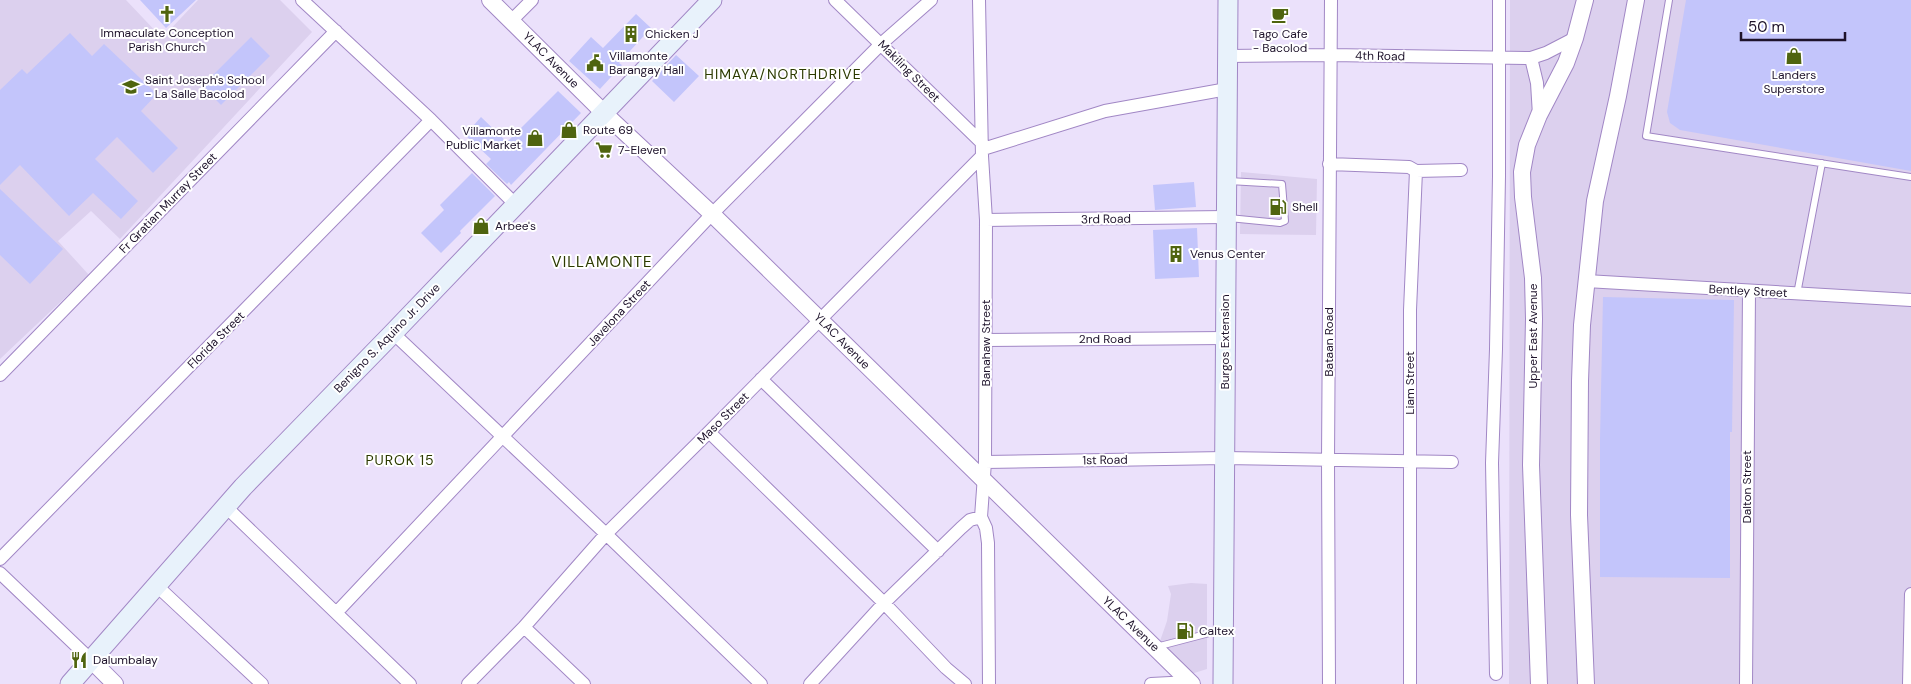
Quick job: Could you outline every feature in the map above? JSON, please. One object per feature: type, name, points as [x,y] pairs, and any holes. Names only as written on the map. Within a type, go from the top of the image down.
[{"type":"main road","name":"Benigno S. Aquino Jr. Drive","points":[[70,684],[225,506],[712,0]]},
{"type":"main road","name":"Burgos Extension","points":[[1223,684],[1228,0]]},
{"type":"street","points":[[302,0],[431,120],[515,204]]},
{"type":"street","name":"YLAC Avenue","points":[[490,0],[604,113],[820,319],[985,483],[1191,683]]},
{"type":"street","points":[[511,20],[532,0]]},
{"type":"street","name":"Makiling Street","points":[[835,0],[881,44],[982,150]]},
{"type":"street","name":"Javelona Street","points":[[337,612],[712,214],[881,44],[930,0]]},
{"type":"street","name":"Banahaw Street","points":[[979,0],[982,150],[986,220],[986,462],[980,517],[986,528],[988,543],[990,684]]},
{"type":"street","name":"Bataan Road","points":[[1329,684],[1328,460],[1331,0]]},
{"type":"street","points":[[1496,674],[1492,463],[1497,330],[1499,0]]},
{"type":"street","name":"Upper East Avenue","points":[[1539,684],[1531,465],[1533,278],[1522,172],[1526,145],[1539,115],[1556,84],[1575,38],[1585,0]]},
{"type":"street","points":[[1586,684],[1579,515],[1580,381],[1586,281],[1595,201],[1618,96],[1636,0]]},
{"type":"street","name":"Fr Gratian Murray Street","points":[[0,375],[336,31]]},
{"type":"street","name":"4th Road","points":[[1228,56],[1330,55],[1531,58],[1559,47],[1575,38]]},
{"type":"street","points":[[1531,58],[1537,83],[1539,115]]},
{"type":"street","points":[[982,150],[1105,111],[1227,90]]},
{"type":"street","name":"Florida Street","points":[[0,559],[431,120]]},
{"type":"street","name":"Maso Street","points":[[468,684],[524,627],[606,534],[820,319],[982,150]]},
{"type":"street","points":[[1329,164],[1409,167],[1416,171],[1461,170]]},
{"type":"street","name":"Liam Street","points":[[1410,684],[1410,310],[1416,171]]},
{"type":"street","name":"3rd Road","points":[[986,220],[1225,217]]},
{"type":"street","name":"Bentley Street","points":[[1586,281],[1911,300]]},
{"type":"street","name":"Dalton Street","points":[[1746,684],[1749,291]]},
{"type":"street","points":[[393,333],[606,534],[761,684]]},
{"type":"street","name":"2nd Road","points":[[986,340],[1225,338]]},
{"type":"street","points":[[761,379],[938,550]]},
{"type":"street","points":[[709,432],[884,603],[930,652],[965,684]]},
{"type":"street","name":"1st Road","points":[[986,462],[1224,458],[1452,462]]},
{"type":"street","points":[[225,506],[410,684]]},
{"type":"street","points":[[810,684],[884,603],[970,520],[980,517]]},
{"type":"street","points":[[0,573],[115,684]]},
{"type":"street","points":[[157,586],[262,684]]},
{"type":"street","points":[[1909,684],[1911,594]]},
{"type":"street","points":[[524,627],[584,684]]},
{"type":"street","points":[[1151,684],[1191,683]]},
{"type":"lane","points":[[1669,0],[1646,136],[1911,177]]},
{"type":"lane","points":[[1797,294],[1822,163]]},
{"type":"lane","points":[[1225,217],[1280,223],[1285,220],[1282,184],[1226,181]]},
{"type":"lane","points":[[1155,647],[1223,629]]},
{"type":"shaded area","name":"Saint Joseph's School - La Salle Bacolod","points":[[0,0],[126,0],[162,38],[198,0],[280,0],[312,32],[120,239],[91,211],[58,241],[89,275],[0,359]]},
{"type":"shaded area","points":[[1510,0],[1911,0],[1911,684],[1509,684]]},
{"type":"shaded area","name":"Shell","points":[[1241,172],[1317,179],[1316,235],[1240,234]]},
{"type":"shaded area","name":"Caltex","points":[[1191,583],[1207,584],[1207,669],[1191,674],[1160,641],[1167,621],[1171,594],[1168,586]]},
{"type":"building","name":"Immaculate Conception Parish Church","points":[[140,0],[196,0],[166,28]]},
{"type":"building","name":"Landers Superstore","points":[[1686,0],[1911,0],[1911,171],[1680,130],[1670,123],[1667,112]]},
{"type":"building","points":[[636,14],[651,28],[619,63],[622,65],[600,89],[569,61],[591,37],[603,48]]},
{"type":"building","points":[[70,33],[92,56],[104,44],[157,94],[141,111],[178,148],[153,173],[117,137],[95,159],[138,201],[121,219],[93,193],[69,216],[20,165],[0,185],[0,90],[22,69],[27,74]]},
{"type":"building","points":[[251,37],[270,56],[221,105],[202,86]]},
{"type":"building","points":[[676,55],[699,76],[674,102],[652,81]]},
{"type":"building","name":"Villamonte Public Market","points":[[558,91],[581,113],[511,185],[509,182],[507,184],[486,164],[491,159],[465,135],[481,117],[507,142]]},
{"type":"building","points":[[472,173],[495,196],[441,253],[421,233],[444,210],[440,205]]},
{"type":"building","points":[[1194,182],[1196,207],[1155,210],[1153,185]]},
{"type":"building","points":[[0,189],[63,249],[30,284],[0,255]]},
{"type":"building","name":"Venus Center","points":[[1197,228],[1199,277],[1155,279],[1153,230]]},
{"type":"building","points":[[1603,297],[1734,300],[1732,432],[1730,432],[1730,578],[1600,577]]},
{"type":"place","name":"Immaculate Conception Parish Church","points":[[167,14]]},
{"type":"place","name":"Tago Cafe - Bacolod","points":[[1280,15]]},
{"type":"place","name":"Chicken J","points":[[631,34]]},
{"type":"place","name":"Landers Superstore","points":[[1794,56]]},
{"type":"place","name":"Villamonte Barangay Hall","points":[[595,63]]},
{"type":"place","name":"Saint Joseph's School - La Salle Bacolod","points":[[131,87]]},
{"type":"place","name":"Route 69","points":[[569,130]]},
{"type":"place","name":"Villamonte Public Market","points":[[535,138]]},
{"type":"place","name":"7-Eleven","points":[[604,150]]},
{"type":"place","name":"Shell","points":[[1278,207]]},
{"type":"place","name":"Arbee's","points":[[481,226]]},
{"type":"place","name":"Venus Center","points":[[1176,254]]},
{"type":"place","name":"Caltex","points":[[1185,631]]},
{"type":"place","name":"Dalumbalay","points":[[79,660]]},
{"type":"district","name":"HIMAYA/NORTHDRIVE","points":[[783,74]]},
{"type":"district","name":"VILLAMONTE","points":[[602,262]]},
{"type":"district","name":"PUROK 15","points":[[400,460]]}]
